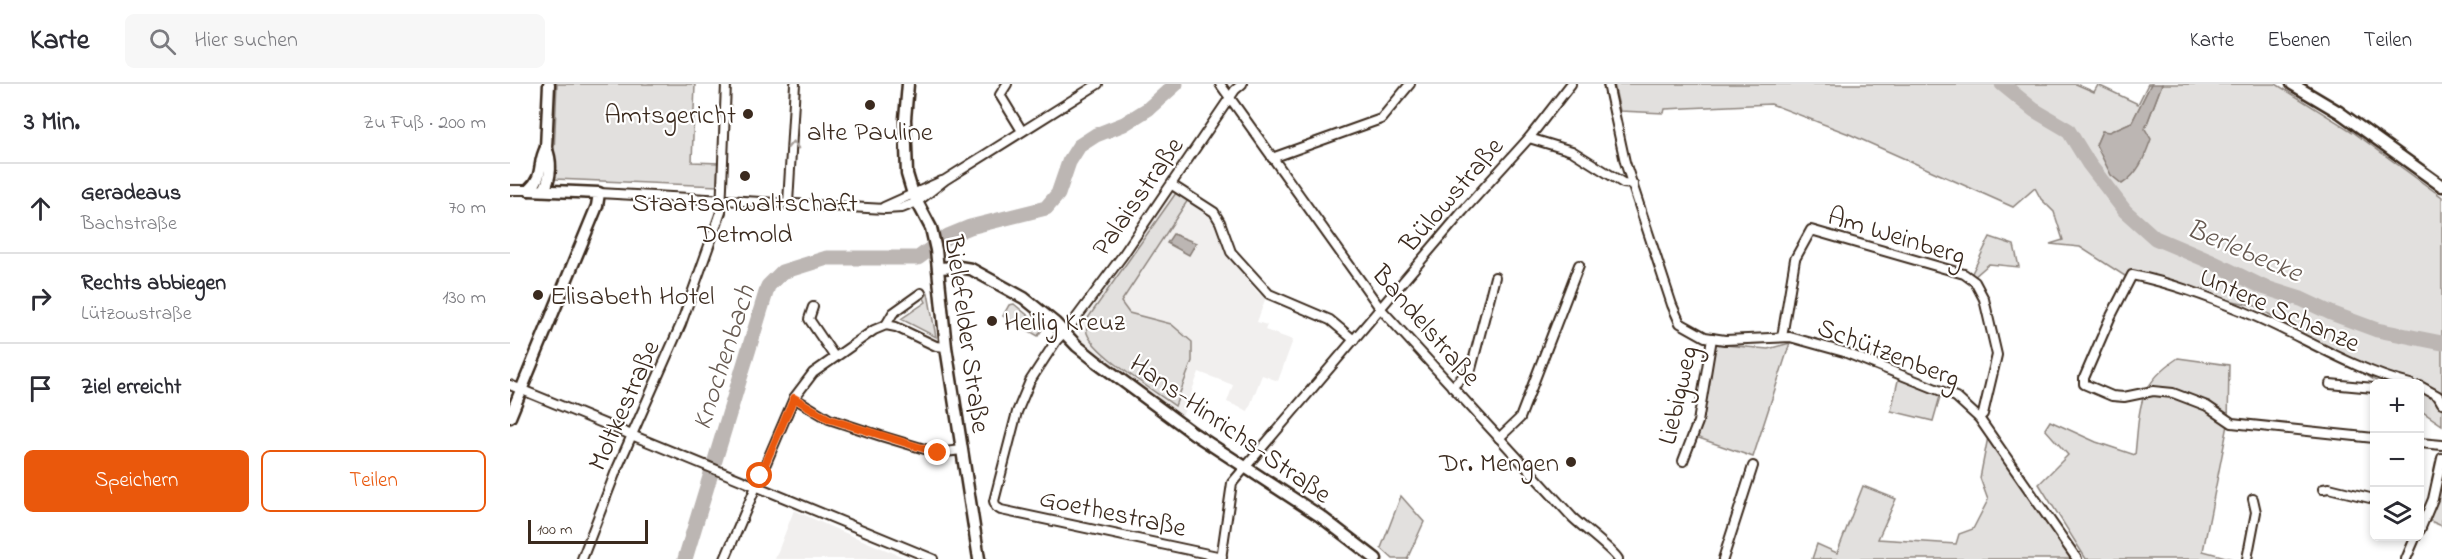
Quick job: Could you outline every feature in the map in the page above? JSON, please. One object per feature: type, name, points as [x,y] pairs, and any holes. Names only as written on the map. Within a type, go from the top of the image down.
[{"type":"main road","points":[[529,190],[537,183],[542,168],[542,155],[546,148],[549,84]]},
{"type":"main road","name":"Bielefelder Straße","points":[[908,84],[905,114],[905,165],[915,198],[934,238],[946,347],[979,559]]},
{"type":"main road","points":[[2292,84],[2339,112],[2442,186]]},
{"type":"main road","points":[[544,190],[549,175],[550,156],[546,148]]},
{"type":"main road","points":[[510,417],[515,387],[597,207],[599,193],[529,190]]},
{"type":"main road","name":"Hans-Hinrichs-Straße","points":[[938,268],[965,267],[1024,298],[1064,331],[1096,362],[1244,467],[1320,516],[1376,559]]},
{"type":"street","name":"Moltkestraße","points":[[582,559],[632,434],[681,324],[722,212],[726,84]]},
{"type":"street","points":[[788,203],[795,84]]},
{"type":"street","points":[[1007,84],[1000,96],[1022,131]]},
{"type":"street","points":[[599,193],[880,208],[902,207],[1098,84]]},
{"type":"street","name":"Bandelstraße","points":[[1220,84],[1380,308],[1572,517],[1618,559]]},
{"type":"street","name":"Palaisstraße","points":[[996,507],[994,501],[1003,462],[1025,389],[1064,331],[1123,255],[1230,97],[1242,84]]},
{"type":"street","points":[[1272,158],[1381,119],[1410,84]]},
{"type":"street","name":"Bülowstraße","points":[[1221,558],[1233,483],[1244,467],[1528,138],[1571,84]]},
{"type":"street","name":"Schützenberg","points":[[1608,84],[1625,162],[1675,314],[1680,323],[1705,337],[1725,340],[1782,337],[1844,351],[1956,397],[1979,418],[2077,559]]},
{"type":"street","points":[[1528,138],[1572,151],[1623,183],[1633,184]]},
{"type":"street","points":[[1172,185],[1214,212],[1231,252],[1269,294],[1330,321],[1354,340]]},
{"type":"street","points":[[510,190],[529,190]]},
{"type":"street","name":"Am Weinberg","points":[[1782,337],[1795,259],[1811,230],[1964,274],[1975,282],[1984,298],[1997,355],[1986,405],[1979,418]]},
{"type":"street","points":[[1499,438],[1520,418],[1578,265]]},
{"type":"street","name":"Untere Schanze","points":[[2370,438],[2232,423],[2206,406],[2173,393],[2153,391],[2124,397],[2112,396],[2084,384],[2110,318],[2132,275],[2159,280],[2200,294],[2245,312],[2359,367],[2395,379]]},
{"type":"street","points":[[1452,387],[1471,369],[1495,277]]},
{"type":"street","points":[[886,325],[893,313],[921,293]]},
{"type":"street","points":[[813,307],[809,319],[834,356]]},
{"type":"street","points":[[725,559],[794,398],[813,373],[878,327],[886,325],[896,327],[936,346],[946,347]]},
{"type":"street","name":"Liebigweg","points":[[1683,461],[1698,422],[1712,338]]},
{"type":"street","name":"Untere Schanze","points":[[2330,384],[2370,388]]},
{"type":"street","points":[[515,387],[933,559]]},
{"type":"street","points":[[2424,389],[2440,400]]},
{"type":"street","points":[[2424,394],[2440,400]]},
{"type":"street","points":[[794,398],[829,419],[881,436],[938,453],[962,450]]},
{"type":"street","points":[[2424,443],[2442,445]]},
{"type":"street","points":[[2424,511],[2442,458]]},
{"type":"street","points":[[1723,559],[1753,466]]},
{"type":"street","points":[[2323,489],[2329,488],[2370,498]]},
{"type":"street","points":[[2247,559],[2256,512],[2253,499]]},
{"type":"street","name":"Goethestraße","points":[[996,507],[1001,510],[1221,558]]},
{"type":"street","points":[[2406,559],[2414,541]]},
{"type":"shaded area","points":[[557,84],[695,84],[692,162],[719,163],[718,186],[555,179],[553,177]]},
{"type":"shaded area","points":[[1614,84],[2076,84],[2094,92],[2098,85],[2138,104],[2148,84],[2151,84],[2132,122],[2109,132],[2102,131],[2096,145],[2145,129],[2162,84],[2276,84],[2353,132],[2442,197],[2442,425],[2424,413],[2424,379],[2373,379],[2256,306],[2128,278],[2080,247],[2050,244],[2063,240],[2054,212],[2041,199],[2035,188],[2013,207],[1849,134],[1771,104],[1665,109],[1664,113],[1620,111]]},
{"type":"shaded area","points":[[2151,84],[2162,84],[2145,129],[2151,139],[2137,170],[2122,184],[2111,175],[2096,145],[2102,131],[2109,132],[2132,122]]},
{"type":"shaded area","points":[[1174,190],[1214,217],[1218,224],[1224,251],[1258,293],[1266,297],[1257,322],[1267,325],[1265,330],[1293,340],[1278,381],[1262,375],[1248,411],[1227,402],[1233,385],[1199,372],[1182,417],[1079,340],[1079,327]]},
{"type":"shaded area","points":[[1176,193],[1188,200],[1121,302],[1129,313],[1171,324],[1192,342],[1192,361],[1175,406],[1101,351],[1092,342],[1087,329],[1088,318]]},
{"type":"shaded area","points":[[1173,234],[1196,243],[1189,255],[1167,243]]},
{"type":"shaded area","points":[[1990,237],[2014,245],[2019,267],[1989,264],[1974,277],[1971,275]]},
{"type":"shaded area","points":[[928,293],[936,337],[901,319],[926,302],[924,298]]},
{"type":"shaded area","points":[[1014,304],[1043,328],[1038,336],[1003,316],[1009,305]]},
{"type":"shaded area","points":[[1790,343],[1753,457],[1696,437],[1703,417],[1714,344],[1768,349]]},
{"type":"shaded area","points":[[2178,358],[2229,365],[2228,425],[2203,551],[2233,559],[2086,559],[2039,484],[2068,455],[2045,429],[2050,421],[2096,442],[2135,455],[2140,411],[2147,389],[2164,368]]},
{"type":"shaded area","points":[[1899,376],[1941,393],[1933,421],[1891,411]]},
{"type":"shaded area","points":[[1988,437],[2071,559],[1812,559],[1817,544],[1837,553],[1863,486],[1896,499],[1878,539],[1956,544],[1959,534],[1973,529],[1988,500],[1980,478]]},
{"type":"shaded area","points":[[2442,470],[2442,526],[2428,520],[2434,506]]},
{"type":"shaded area","points":[[1401,496],[1424,522],[1407,559],[1393,559],[1381,548]]},
{"type":"shaded area","points":[[794,510],[831,527],[908,559],[775,559]]},
{"type":"waterway","name":"Knochenbach","points":[[685,559],[768,286],[782,272],[827,258],[918,258],[948,236],[970,227],[1046,208],[1058,194],[1069,162],[1079,146],[1096,135],[1124,124],[1148,109],[1176,84]]},
{"type":"waterway","name":"Berlebecke","points":[[2002,84],[2034,110],[2068,130],[2089,164],[2125,211],[2155,238],[2263,287],[2301,299],[2377,330],[2442,343]]},
{"type":"place","name":"alte Pauline","points":[[870,105]]},
{"type":"place","name":"Amtsgericht","points":[[748,114]]},
{"type":"place","name":"Staatsanwaltschaft Detmold","points":[[745,176]]},
{"type":"place","name":"Elisabeth Hotel","points":[[538,295]]},
{"type":"place","name":"Heilig Kreuz","points":[[992,321]]},
{"type":"place","name":"Dr. Mengen","points":[[1571,462]]},
{"type":"route","points":[[760,476],[794,398],[829,419],[938,453]]}]
